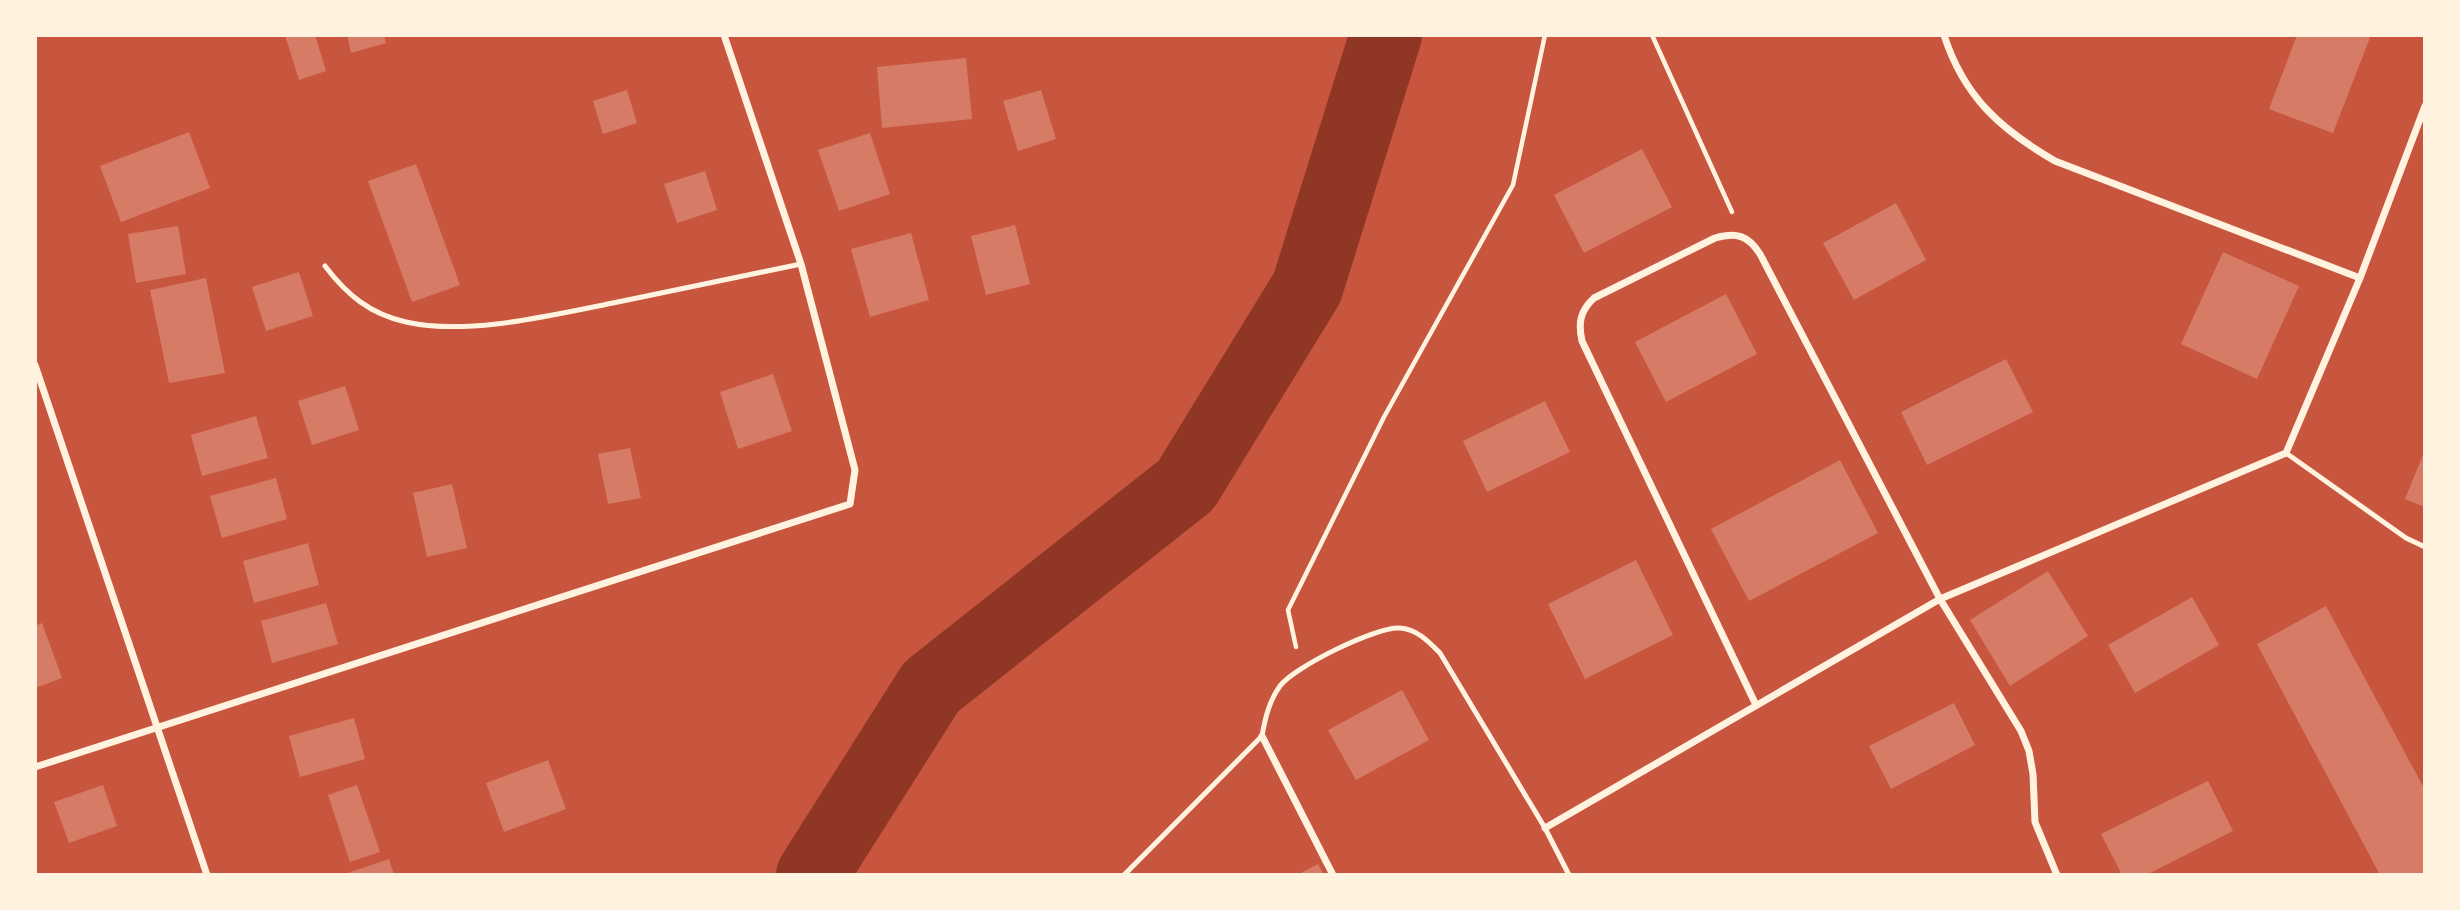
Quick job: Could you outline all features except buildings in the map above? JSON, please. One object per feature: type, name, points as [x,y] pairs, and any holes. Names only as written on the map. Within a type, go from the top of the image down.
[{"type":"street","points":[[35,767],[850,503],[855,470],[801,264],[724,35]]},
{"type":"street","points":[[1944,35],[1966,85],[1992,117],[2022,142],[2055,161],[2360,278]]},
{"type":"street","points":[[1545,828],[1940,599],[2286,453],[2360,278],[2425,106]]},
{"type":"street","points":[[1756,705],[1581,341],[1579,328],[1580,315],[1594,298],[1715,238],[1729,234],[1742,236],[1760,254],[1940,599],[2025,741],[2033,774],[2035,822],[2057,875]]},
{"type":"street","points":[[35,365],[207,875]]},
{"type":"street","points":[[1262,736],[1333,875]]},
{"type":"lane","points":[[325,267],[346,294],[372,311],[407,322],[446,326],[527,320],[801,264]]},
{"type":"lane","points":[[2286,453],[2406,538],[2425,547]]},
{"type":"lane","points":[[1124,875],[1262,736],[1266,712],[1280,685],[1300,669],[1378,631],[1401,628],[1422,635],[1440,653],[1545,828],[1569,875]]},
{"type":"path","points":[[1300,669],[1288,610],[1384,417],[1513,185],[1545,35]]},
{"type":"path","points":[[1652,35],[1742,236]]},
{"type":"waterway","points":[[812,875],[931,687],[1186,485],[1307,288],[1386,35]]}]
